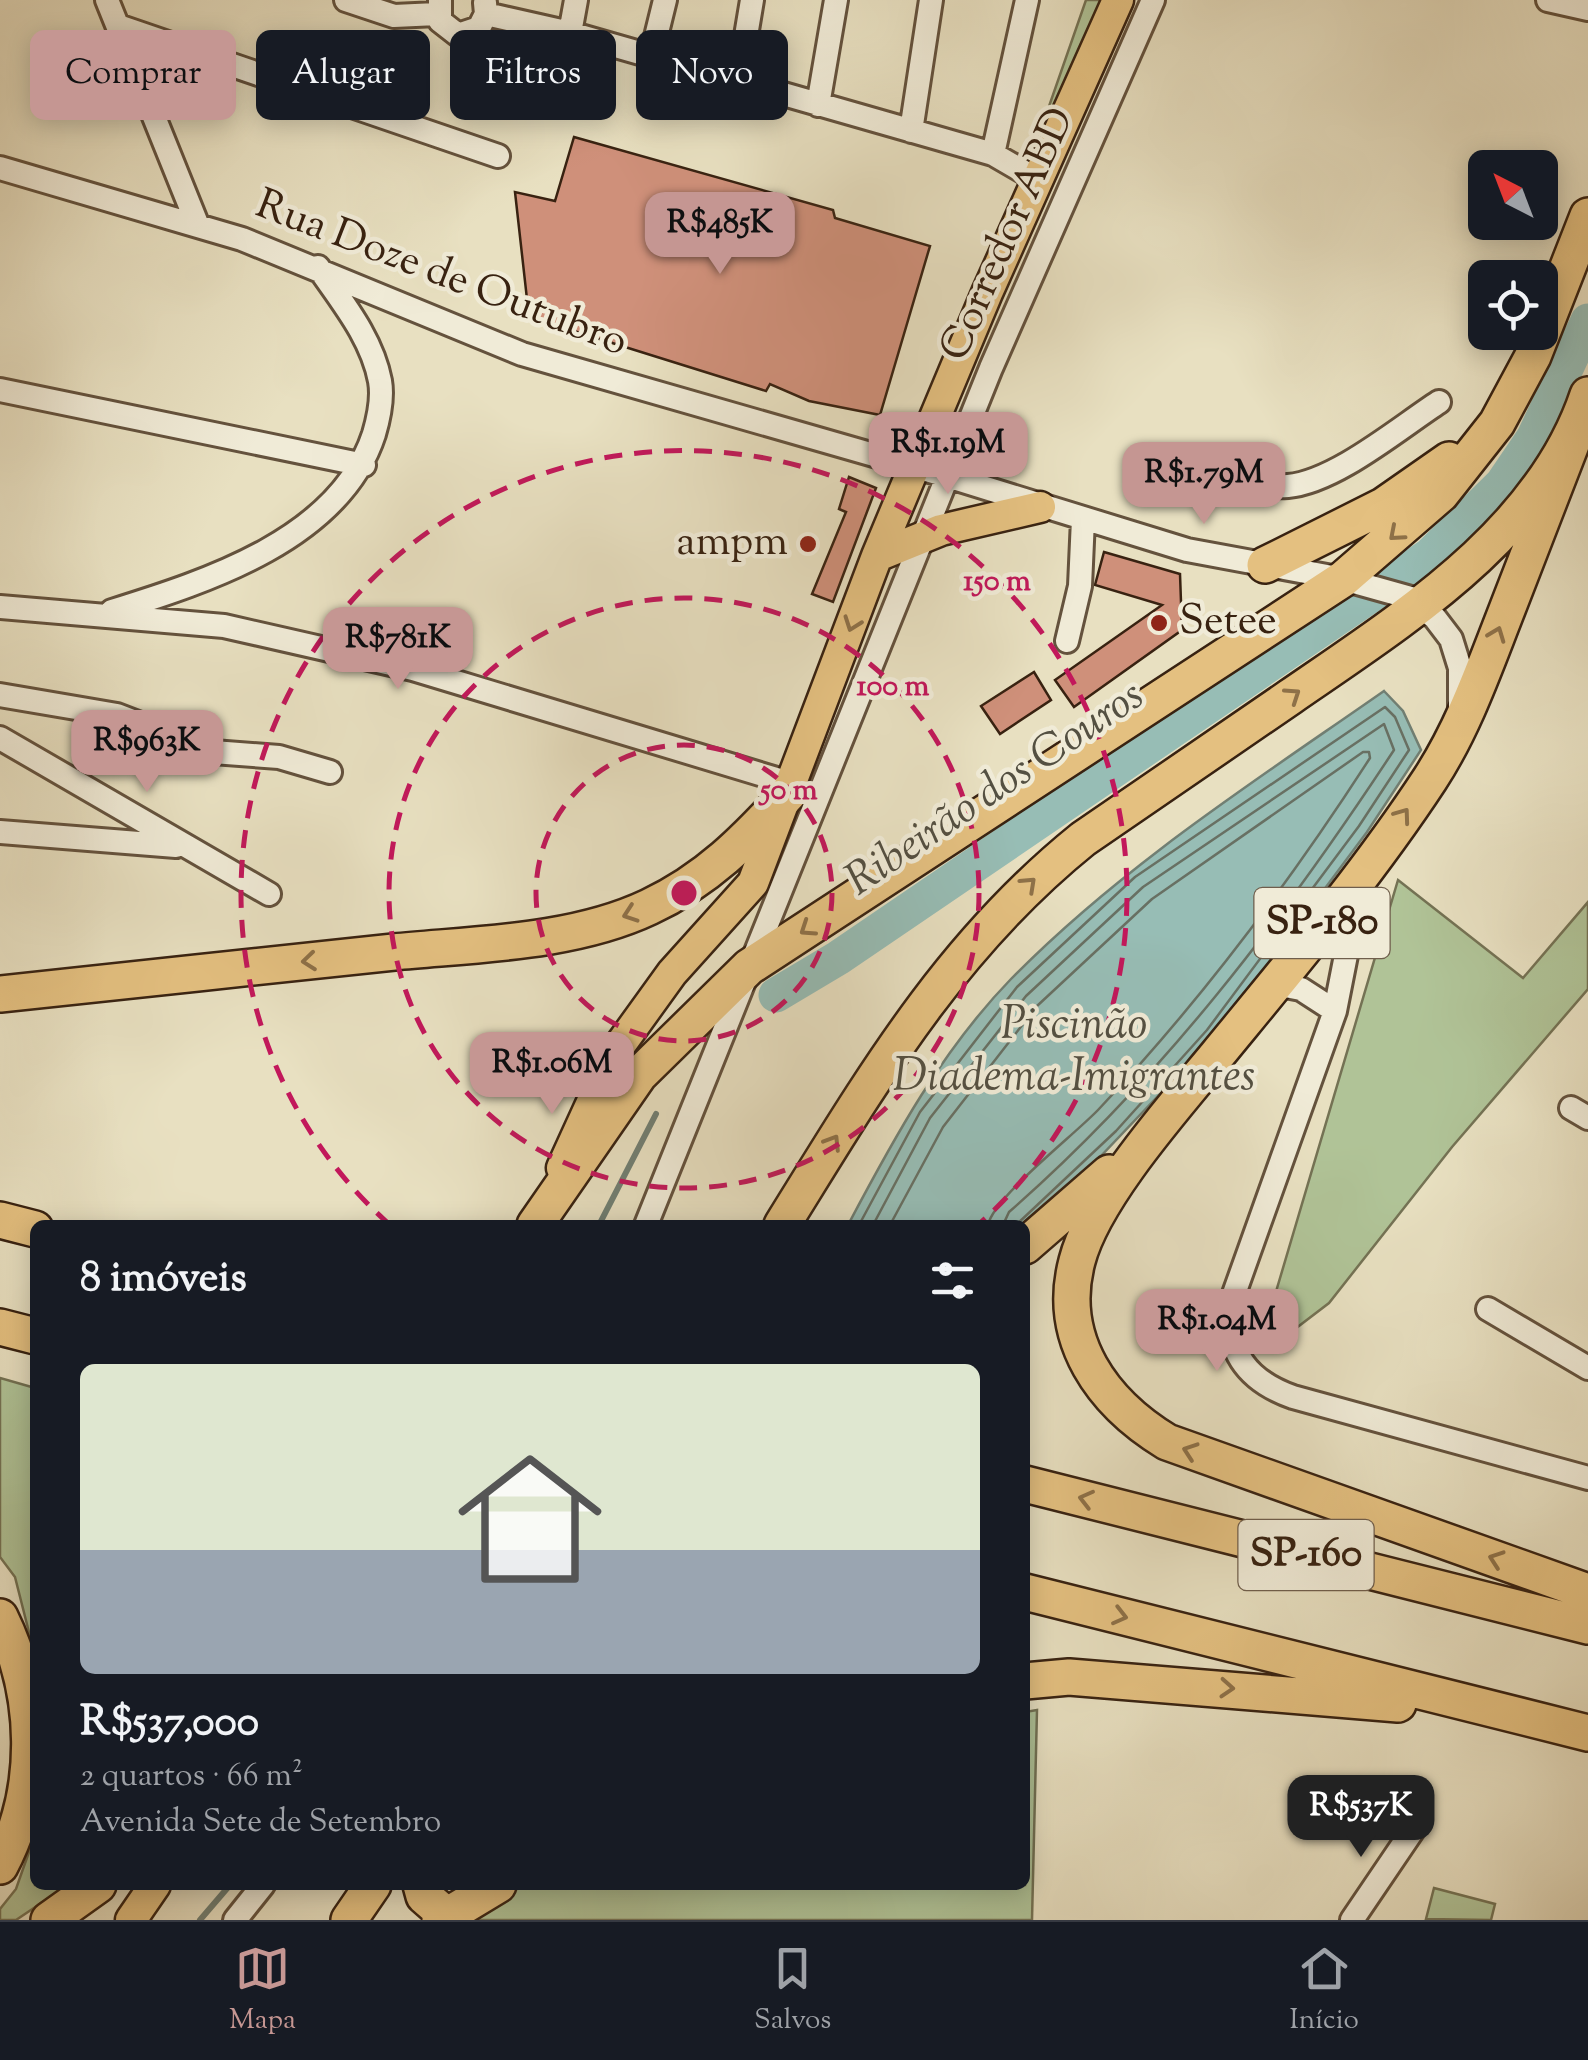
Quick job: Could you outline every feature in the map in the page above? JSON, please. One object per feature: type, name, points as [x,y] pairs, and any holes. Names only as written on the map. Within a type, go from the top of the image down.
[{"type":"highway","points":[[540,1216],[638,1075],[749,967],[1349,580],[1441,494],[1497,423],[1533,356],[1588,216]]},
{"type":"highway","points":[[1460,724],[1588,395]]},
{"type":"highway","points":[[1265,565],[1384,506],[1497,423]]},
{"type":"highway","points":[[785,1220],[925,1001],[985,927],[1083,839],[1416,602],[1498,535],[1577,429]]},
{"type":"highway","name":"SP-180","points":[[1030,1242],[1098,1184],[1170,1112],[1363,871],[1431,777],[1460,724]]},
{"type":"highway","points":[[0,994],[480,943],[592,927],[645,909],[693,884],[730,856],[791,788]]},
{"type":"highway","points":[[1170,1112],[1087,1232],[1076,1261],[1072,1292],[1075,1330],[1088,1366],[1107,1397],[1132,1421],[1167,1442],[1588,1592]]},
{"type":"highway","points":[[0,1220],[30,1228]]},
{"type":"highway","points":[[0,1327],[30,1335]]},
{"type":"highway","name":"SP-160","points":[[1030,1485],[1588,1626]]},
{"type":"highway","name":"SP-160","points":[[1030,1593],[1588,1733]]},
{"type":"highway","points":[[0,1617],[28,1701],[30,1737],[20,1819],[0,1866]]},
{"type":"highway","points":[[1030,1680],[1069,1677],[1252,1690],[1520,1716]]},
{"type":"highway","points":[[49,1920],[91,1890]]},
{"type":"highway","points":[[349,1920],[370,1890]]},
{"type":"highway","points":[[423,1890],[444,1918],[490,1890]]},
{"type":"main road","points":[[540,1216],[615,1052],[672,973],[753,884],[876,556],[1118,0]]},
{"type":"main road","points":[[876,556],[993,515],[1040,507]]},
{"type":"main road","points":[[131,1920],[152,1890]]},
{"type":"street","points":[[107,0],[198,226]]},
{"type":"street","points":[[346,0],[394,16],[439,7],[444,28],[465,35],[479,28],[485,7],[560,30]]},
{"type":"street","points":[[571,30],[576,0]]},
{"type":"street","points":[[657,30],[664,0]]},
{"type":"street","points":[[747,30],[752,0]]},
{"type":"street","points":[[818,105],[836,0]]},
{"type":"street","points":[[911,132],[931,0]]},
{"type":"street","points":[[993,154],[1028,0]]},
{"type":"street","name":"Corredor ABD","points":[[648,1220],[947,476],[1153,0]]},
{"type":"street","points":[[1548,0],[1588,9]]},
{"type":"street","points":[[118,26],[498,156]]},
{"type":"street","points":[[788,97],[993,154],[1038,180]]},
{"type":"street","name":"Rua Doze de Outubro","points":[[0,168],[198,226],[318,267],[522,354],[947,476],[1187,550],[1349,580],[1416,602]]},
{"type":"street","points":[[99,615],[192,586],[275,544],[310,520],[364,465],[379,416],[381,383],[371,350],[318,267]]},
{"type":"street","points":[[0,390],[364,465]]},
{"type":"street","points":[[1183,458],[1239,481],[1289,486],[1330,472],[1438,402]]},
{"type":"street","points":[[1067,641],[1080,586],[1083,519]]},
{"type":"street","name":"SP-180","points":[[1416,602],[1451,639],[1460,668],[1460,724]]},
{"type":"street","points":[[0,607],[224,626],[412,669],[791,788]]},
{"type":"street","points":[[0,695],[117,715],[213,752],[279,757],[330,772]]},
{"type":"street","points":[[0,738],[269,894]]},
{"type":"street","points":[[0,832],[184,846]]},
{"type":"street","points":[[1363,871],[1334,1011],[1230,1305],[1228,1331],[1235,1355],[1270,1389],[1588,1478]]},
{"type":"street","points":[[1275,984],[1301,990],[1334,1011]]},
{"type":"street","points":[[1488,1309],[1588,1368]]},
{"type":"street","points":[[1352,1920],[1414,1830]]},
{"type":"street","points":[[235,1920],[259,1890]]},
{"type":"green space","points":[[1086,0],[1111,0],[1057,104],[1047,112]]},
{"type":"green space","points":[[1398,880],[1523,978],[1588,902],[1588,989],[1452,1147],[1329,1303],[1291,1332],[1267,1322]]},
{"type":"green space","points":[[0,1378],[30,1387],[30,1636],[15,1577],[0,1557]]},
{"type":"green space","points":[[1037,1710],[1032,1920],[458,1920],[503,1890],[1030,1890],[1030,1711]]},
{"type":"green space","points":[[30,1849],[30,1890],[61,1890],[16,1920],[0,1920],[0,1909],[16,1889]]},
{"type":"green space","points":[[1434,1888],[1495,1904],[1491,1920],[1426,1919]]},
{"type":"water","name":"Piscinão Diadema-Imigrantes","points":[[1384,691],[1403,711],[1421,750],[1367,832],[1215,1036],[1060,1199],[1030,1221],[851,1220],[941,1065],[986,1006],[1098,899],[1239,792]]},
{"type":"building","points":[[574,137],[833,210],[835,218],[930,246],[880,415],[809,401],[770,384],[766,391],[529,317],[515,192],[555,201]]},
{"type":"building","points":[[849,477],[876,488],[833,602],[812,594],[846,512],[839,509]]},
{"type":"building","name":"Setee","points":[[1104,552],[1180,574],[1182,630],[1074,707],[1055,680],[1162,605],[1095,585]]},
{"type":"building","points":[[1034,672],[1051,700],[1000,734],[981,706]]},
{"type":"waterway","name":"Ribeirão dos Couros","points":[[776,995],[838,958],[1430,555],[1502,484],[1534,437],[1588,321]]},
{"type":"waterway","name":"Ribeirão dos Couros","points":[[602,1220],[656,1114]]},
{"type":"waterway","name":"Ribeirão dos Couros","points":[[200,1920],[226,1890]]},
{"type":"place","name":"ampm","points":[[808,544]]},
{"type":"place","name":"Setee","points":[[1159,623]]}]
